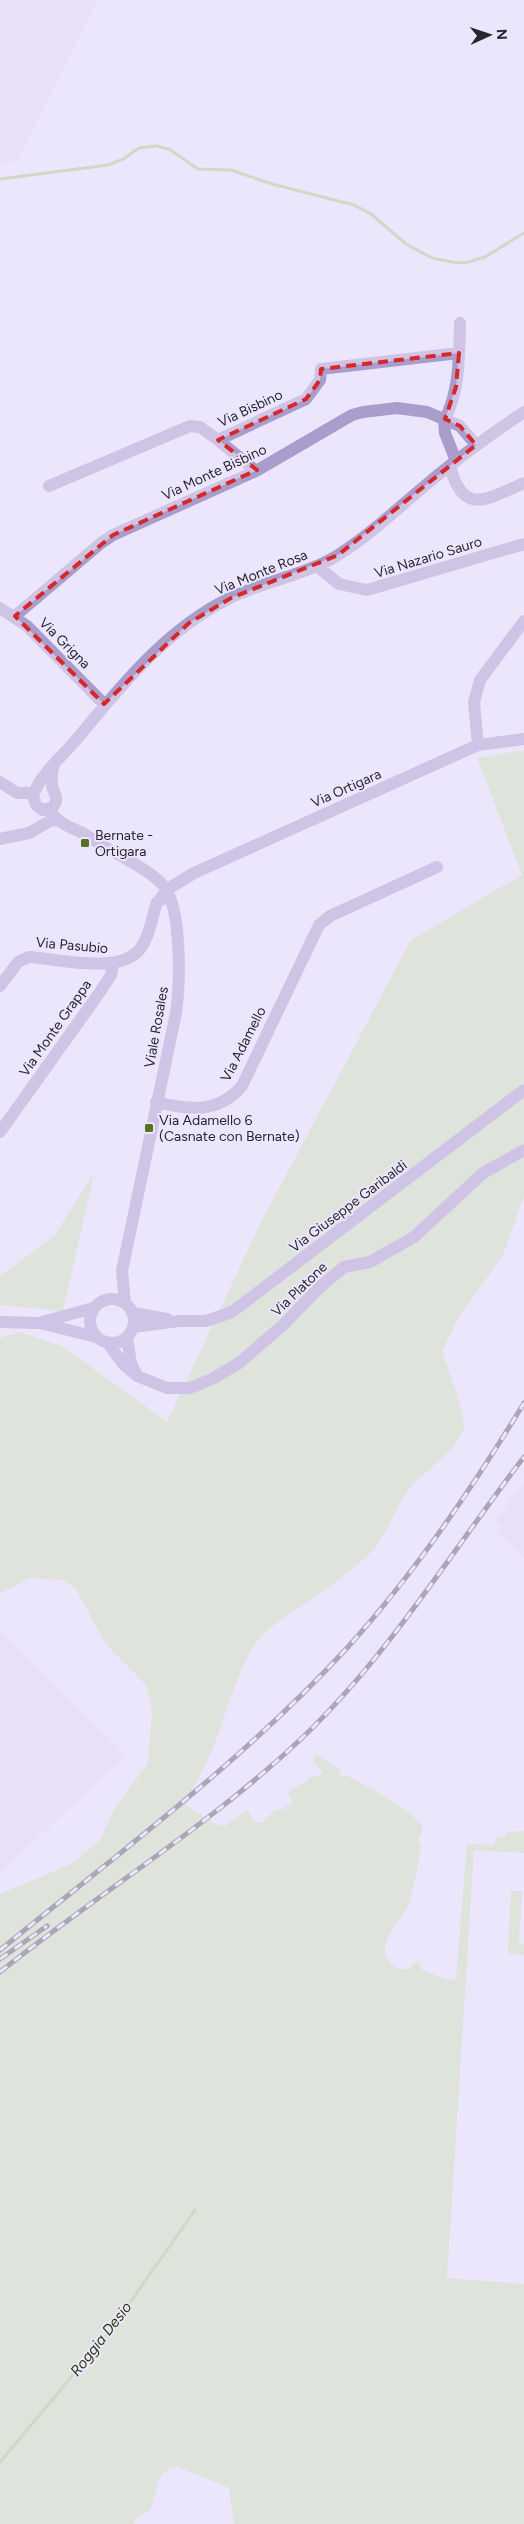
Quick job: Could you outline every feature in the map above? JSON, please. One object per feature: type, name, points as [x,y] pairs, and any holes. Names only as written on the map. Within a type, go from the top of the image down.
[{"type":"street","points":[[460,323],[459,353],[452,406],[444,420],[445,433],[453,464],[455,485],[462,495],[473,500],[490,496],[524,483]]},
{"type":"street","name":"Via Bisbino","points":[[49,486],[190,426],[200,427],[218,440],[306,399],[320,380],[321,369],[459,353]]},
{"type":"street","name":"Via Monte Bisbino","points":[[15,616],[113,535],[256,471],[300,447],[329,428],[363,412],[412,409],[427,412],[460,426],[476,445]]},
{"type":"street","name":"Via Monte Rosa","points":[[36,791],[42,779],[104,704],[159,648],[207,610],[270,581],[317,566],[364,538],[476,445],[524,412]]},
{"type":"street","points":[[218,440],[256,471]]},
{"type":"street","name":"Via Nazario Sauro","points":[[317,566],[339,584],[356,590],[377,589],[524,544]]},
{"type":"street","name":"Via Grigna","points":[[0,608],[15,616],[104,704]]},
{"type":"street","points":[[478,746],[474,702],[480,680],[524,621]]},
{"type":"street","name":"Via Ortigara","points":[[164,901],[184,879],[227,858],[478,746],[524,739]]},
{"type":"street","points":[[52,788],[53,767]]},
{"type":"street","points":[[0,782],[17,793],[36,791],[46,786],[52,788],[57,794],[51,813],[30,832],[0,839]]},
{"type":"street","points":[[36,791],[36,805],[154,877],[164,901]]},
{"type":"street","points":[[51,813],[75,828]]},
{"type":"street","name":"Via Adamello","points":[[156,1102],[180,1108],[205,1108],[230,1098],[242,1086],[319,925],[330,916],[437,867]]},
{"type":"street","name":"Via Pasubio","points":[[0,986],[18,962],[28,957],[113,964],[132,957],[140,949],[164,901]]},
{"type":"street","name":"Viale Rosales","points":[[156,1102],[179,992],[178,945],[164,901]]},
{"type":"street","name":"Via Monte Grappa","points":[[0,1132],[100,992],[111,975],[113,964]]},
{"type":"street","name":"Via Giuseppe Garibaldi","points":[[133,1313],[179,1321],[206,1321],[232,1312],[524,1090]]},
{"type":"street","points":[[125,1302],[122,1271],[156,1102]]},
{"type":"street","name":"Via Platone","points":[[137,1376],[167,1388],[190,1388],[212,1379],[239,1363],[283,1325],[321,1286],[344,1267],[370,1262],[414,1236],[483,1174],[524,1150]]},
{"type":"street","points":[[40,1323],[94,1308],[105,1299],[122,1271]]},
{"type":"street","points":[[105,1299],[116,1298],[125,1302],[133,1313],[130,1332],[131,1363],[137,1376]]},
{"type":"street","points":[[94,1308],[89,1323],[123,1364],[137,1376]]},
{"type":"street","name":"Via Giuseppe Garibaldi","points":[[130,1332],[179,1321]]},
{"type":"street","points":[[0,1324],[40,1323],[120,1342],[130,1332]]},
{"type":"highlighted area","points":[[459,353],[456,387],[445,419],[460,426],[476,445],[338,555],[231,598],[189,623],[104,704],[15,616],[113,535],[257,470],[218,440],[306,399],[320,380],[321,369]]},
{"type":"shaded area","points":[[0,0],[98,0],[17,162],[0,163]]},
{"type":"shaded area","points":[[524,1482],[524,1558],[497,1531],[501,1525],[495,1521]]},
{"type":"shaded area","points":[[0,1631],[127,1755],[0,1873]]},
{"type":"green space","points":[[524,750],[524,1196],[503,1255],[457,1320],[442,1352],[457,1394],[465,1426],[455,1445],[418,1479],[405,1495],[376,1547],[355,1567],[272,1627],[254,1646],[241,1670],[210,1754],[186,1802],[187,1806],[216,1824],[225,1826],[247,1810],[255,1822],[264,1822],[275,1809],[285,1809],[286,1805],[292,1805],[291,1797],[287,1796],[292,1788],[305,1783],[309,1777],[321,1775],[322,1771],[313,1763],[317,1754],[340,1770],[340,1776],[346,1775],[411,1814],[419,1821],[423,1828],[418,1841],[421,1844],[416,1875],[406,1910],[392,1930],[385,1945],[385,1951],[390,1963],[395,1967],[405,1969],[415,1962],[419,1963],[423,1971],[451,1980],[456,1978],[467,1844],[494,1845],[497,1837],[504,1837],[507,1832],[524,1831],[524,1853],[474,1850],[447,2278],[524,2284],[524,2524],[234,2524],[229,2488],[178,2467],[170,2469],[161,2477],[150,2511],[135,2519],[134,2524],[0,2524],[0,1894],[71,1864],[100,1840],[115,1808],[148,1763],[152,1710],[146,1685],[105,1643],[76,1589],[63,1580],[29,1578],[0,1594],[0,1338],[19,1332],[62,1346],[167,1422],[261,1222],[411,940],[522,875],[477,758]]},
{"type":"green space","points":[[94,1173],[63,1311],[0,1305],[0,1276],[54,1236]]},
{"type":"green space","points":[[511,1891],[522,1891],[519,1943],[524,1944],[524,1955],[508,1954]]},
{"type":"waterway","points":[[0,179],[108,165],[123,159],[139,148],[156,146],[169,149],[198,169],[231,170],[272,184],[354,205],[371,214],[406,244],[432,258],[465,263],[485,257],[524,233]]},
{"type":"waterway","name":"Roggia Desio","points":[[0,2462],[110,2331],[195,2210]]},
{"type":"railway","points":[[0,1950],[135,1842],[223,1768],[266,1729],[347,1648],[396,1590],[442,1530],[524,1403]]},
{"type":"railway","points":[[0,1972],[230,1801],[302,1738],[334,1706],[391,1638],[524,1457]]},
{"type":"railway","points":[[0,1959],[47,1926]]},
{"type":"place","name":"Bernate - Ortigara","points":[[85,843]]},
{"type":"place","name":"Via Adamello 6 (Casnate con Bernate)","points":[[149,1128]]}]
